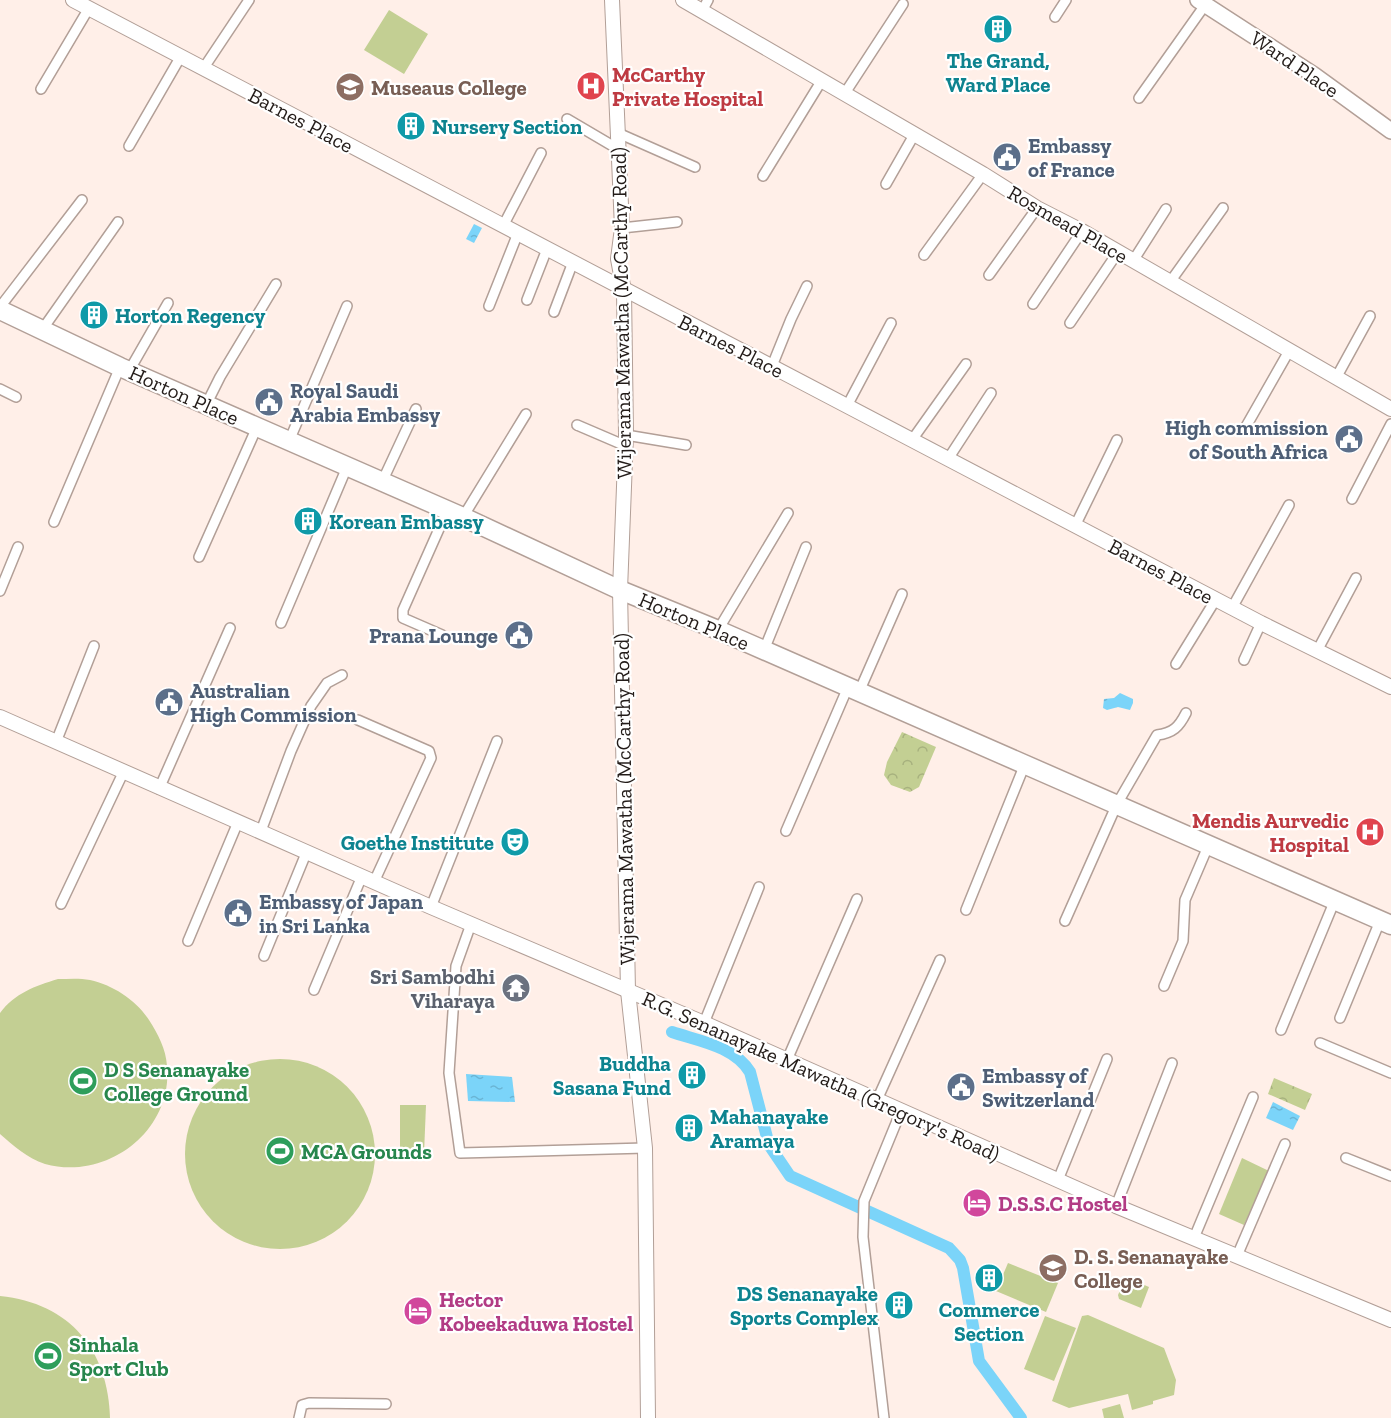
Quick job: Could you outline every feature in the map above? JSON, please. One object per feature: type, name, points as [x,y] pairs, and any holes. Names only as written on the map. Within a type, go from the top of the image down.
[{"type":"highway","name":"Horton Place","points":[[0,308],[125,369],[455,514],[620,590],[764,650],[1385,923]]},
{"type":"main road","name":"Ward Place","points":[[1207,3],[1314,75],[1391,131]]},
{"type":"street","name":"Barnes Place","points":[[73,0],[1232,608],[1391,687]]},
{"type":"street","points":[[203,69],[249,0]]},
{"type":"street","name":"Wijerama Mawatha (McCarthy Road)","points":[[612,0],[622,228],[618,259],[624,291],[626,441],[620,590],[628,991],[645,1148],[648,1418]]},
{"type":"street","name":"Rosmead Place","points":[[683,0],[705,5],[822,80],[984,174],[1037,208],[1082,231],[1391,409]]},
{"type":"street","points":[[1055,17],[1066,0]]},
{"type":"street","points":[[1139,98],[1207,3]]},
{"type":"street","points":[[845,93],[903,4]]},
{"type":"street","points":[[41,89],[89,8]]},
{"type":"street","points":[[129,146],[181,56]]},
{"type":"street","points":[[763,176],[822,80]]},
{"type":"street","points":[[567,119],[618,149]]},
{"type":"street","points":[[618,133],[695,167]]},
{"type":"street","points":[[886,184],[914,135]]},
{"type":"street","points":[[503,226],[541,153]]},
{"type":"street","points":[[924,255],[984,174]]},
{"type":"street","points":[[0,308],[82,200]]},
{"type":"street","points":[[989,275],[1037,208]]},
{"type":"street","points":[[1170,282],[1223,208]]},
{"type":"street","points":[[1133,261],[1166,209]]},
{"type":"street","points":[[42,330],[118,222]]},
{"type":"street","points":[[622,228],[678,222]]},
{"type":"street","points":[[1033,304],[1082,231]]},
{"type":"street","points":[[489,306],[518,233]]},
{"type":"street","points":[[527,300],[547,249]]},
{"type":"street","points":[[1070,323],[1118,252]]},
{"type":"street","points":[[554,312],[573,262]]},
{"type":"street","points":[[206,405],[220,377],[276,284]]},
{"type":"street","points":[[772,366],[790,319],[807,286]]},
{"type":"street","points":[[54,522],[125,369],[168,303]]},
{"type":"street","points":[[289,441],[347,306]]},
{"type":"street","points":[[1336,378],[1370,316]]},
{"type":"street","points":[[847,406],[891,323]]},
{"type":"street","points":[[1244,430],[1289,351]]},
{"type":"street","points":[[912,440],[966,364]]},
{"type":"street","points":[[0,389],[15,397]]},
{"type":"street","points":[[948,459],[992,393]]},
{"type":"street","points":[[382,482],[416,409]]},
{"type":"street","points":[[442,634],[403,618],[404,610],[455,514],[526,414]]},
{"type":"street","points":[[1352,499],[1391,424]]},
{"type":"street","points":[[577,425],[626,441],[686,445]]},
{"type":"street","points":[[199,557],[257,427]]},
{"type":"street","points":[[1075,525],[1117,440]]},
{"type":"street","points":[[281,623],[347,467]]},
{"type":"street","points":[[1232,608],[1288,505]]},
{"type":"street","points":[[718,630],[788,513]]},
{"type":"street","points":[[0,591],[18,547]]},
{"type":"street","points":[[764,650],[806,547]]},
{"type":"street","points":[[1317,651],[1356,578]]},
{"type":"street","points":[[786,831],[853,689],[902,594]]},
{"type":"street","points":[[1176,664],[1216,599]]},
{"type":"street","points":[[1244,660],[1261,623]]},
{"type":"street","points":[[159,789],[230,628]]},
{"type":"street","points":[[56,742],[94,646]]},
{"type":"street","points":[[261,831],[291,751],[311,706],[327,684],[342,675]]},
{"type":"street","points":[[1065,921],[1117,804],[1157,735],[1168,734],[1179,726],[1186,713]]},
{"type":"street","name":"R.G. Senanayake Mawatha (Gregory's Road)","points":[[1,720],[704,1023],[1116,1206],[1385,1318]]},
{"type":"street","points":[[314,990],[431,758],[429,751],[358,720]]},
{"type":"street","points":[[432,907],[497,741]]},
{"type":"street","points":[[966,910],[1025,764]]},
{"type":"street","points":[[61,904],[123,773]]},
{"type":"street","points":[[188,940],[238,822]]},
{"type":"street","points":[[1164,986],[1183,941],[1185,900],[1209,844]]},
{"type":"street","points":[[264,956],[307,851]]},
{"type":"street","points":[[704,1023],[759,887]]},
{"type":"street","points":[[787,1060],[857,899]]},
{"type":"street","points":[[1281,1030],[1335,900]]},
{"type":"street","points":[[1340,1018],[1385,923]]},
{"type":"street","points":[[471,924],[456,966],[449,1073],[460,1153],[645,1148]]},
{"type":"street","points":[[877,1100],[940,960]]},
{"type":"street","points":[[1320,1043],[1391,1073]]},
{"type":"street","points":[[1058,1180],[1107,1059]]},
{"type":"street","points":[[1116,1206],[1172,1063]]},
{"type":"street","points":[[1194,1238],[1253,1097]]},
{"type":"street","points":[[884,1418],[863,1237],[864,1201],[901,1111]]},
{"type":"street","points":[[1237,1256],[1285,1144]]},
{"type":"street","points":[[1346,1158],[1391,1176]]},
{"type":"street","points":[[299,1418],[302,1406],[309,1403],[386,1404]]},
{"type":"green space","points":[[389,10],[428,34],[404,74],[364,50]]},
{"type":"green space","points":[[902,732],[936,747],[919,787],[910,792],[891,785],[884,775],[887,762]]},
{"type":"green space","name":"D S Senanayake College Ground","points":[[58,979],[99,982],[131,1000],[152,1025],[165,1054],[166,1090],[159,1111],[147,1130],[132,1146],[112,1158],[91,1165],[68,1167],[45,1164],[27,1155],[0,1134],[0,1013],[19,995]]},
{"type":"green space","name":"MCA Grounds","points":[[280,1059],[307,1063],[333,1075],[347,1087],[359,1101],[371,1127],[375,1154],[371,1181],[359,1207],[347,1221],[333,1233],[307,1245],[280,1249],[253,1245],[227,1233],[213,1221],[201,1207],[189,1181],[185,1154],[189,1127],[201,1101],[213,1087],[227,1075],[253,1063]]},
{"type":"green space","points":[[1274,1078],[1312,1094],[1305,1110],[1268,1094]]},
{"type":"green space","points":[[400,1105],[426,1105],[424,1154],[400,1153]]},
{"type":"green space","points":[[1242,1158],[1269,1171],[1244,1225],[1219,1214]]},
{"type":"green space","points":[[1008,1263],[1058,1283],[1046,1312],[996,1291]]},
{"type":"green space","points":[[1126,1277],[1149,1287],[1141,1308],[1119,1299],[1118,1295]]},
{"type":"green space","name":"Sinhala Sport Club","points":[[0,1296],[25,1300],[46,1308],[65,1320],[80,1334],[93,1351],[102,1371],[108,1394],[110,1418],[0,1418]]},
{"type":"green space","points":[[1088,1315],[1164,1348],[1176,1380],[1174,1395],[1132,1410],[1128,1394],[1069,1408],[1052,1401],[1082,1316]]},
{"type":"green space","points":[[1045,1316],[1076,1328],[1054,1381],[1024,1369]]},
{"type":"green space","points":[[1120,1404],[1124,1418],[1104,1418],[1102,1409]]},
{"type":"water","points":[[474,224],[482,228],[474,243],[466,239]]},
{"type":"water","points":[[1120,693],[1133,699],[1130,710],[1118,707],[1107,710],[1103,708],[1104,699],[1114,698]]},
{"type":"water","points":[[466,1074],[512,1077],[515,1102],[468,1101]]},
{"type":"water","points":[[1273,1102],[1300,1116],[1293,1130],[1266,1118]]},
{"type":"waterway","points":[[672,1032],[725,1050],[743,1063],[750,1072],[769,1145],[790,1176],[949,1248],[960,1260],[979,1361],[1021,1418]]},
{"type":"place","name":"The Grand, Ward Place","points":[[998,29]]},
{"type":"place","name":"McCarthy Private Hospital","points":[[591,86]]},
{"type":"place","name":"Museaus College","points":[[350,87]]},
{"type":"place","name":"Nursery Section","points":[[411,126]]},
{"type":"place","name":"Embassy of France","points":[[1007,157]]},
{"type":"place","name":"Horton Regency","points":[[94,315]]},
{"type":"place","name":"Royal Saudi Arabia Embassy","points":[[269,402]]},
{"type":"place","name":"High commission of South Africa","points":[[1349,439]]},
{"type":"place","name":"Korean Embassy","points":[[308,521]]},
{"type":"place","name":"Prana Lounge","points":[[519,635]]},
{"type":"place","name":"Australian High Commission","points":[[169,702]]},
{"type":"place","name":"Mendis Aurvedic Hospital","points":[[1370,832]]},
{"type":"place","name":"Goethe Institute","points":[[515,842]]},
{"type":"place","name":"Embassy of Japan in Sri Lanka","points":[[238,913]]},
{"type":"place","name":"Sri Sambodhi Viharaya","points":[[516,988]]},
{"type":"place","name":"Buddha Sasana Fund","points":[[692,1075]]},
{"type":"place","name":"D S Senanayake College Ground","points":[[83,1081]]},
{"type":"place","name":"Embassy of Switzerland","points":[[961,1087]]},
{"type":"place","name":"Mahanayake Aramaya","points":[[689,1128]]},
{"type":"place","name":"MCA Grounds","points":[[280,1151]]},
{"type":"place","name":"D.S.S.C Hostel","points":[[977,1203]]},
{"type":"place","name":"D. S. Senanayake College","points":[[1053,1268]]},
{"type":"place","name":"Commerce Section","points":[[989,1278]]},
{"type":"place","name":"DS Senanayake Sports Complex","points":[[899,1305]]},
{"type":"place","name":"Hector Kobeekaduwa Hostel","points":[[418,1311]]},
{"type":"place","name":"Sinhala Sport Club","points":[[48,1356]]}]
